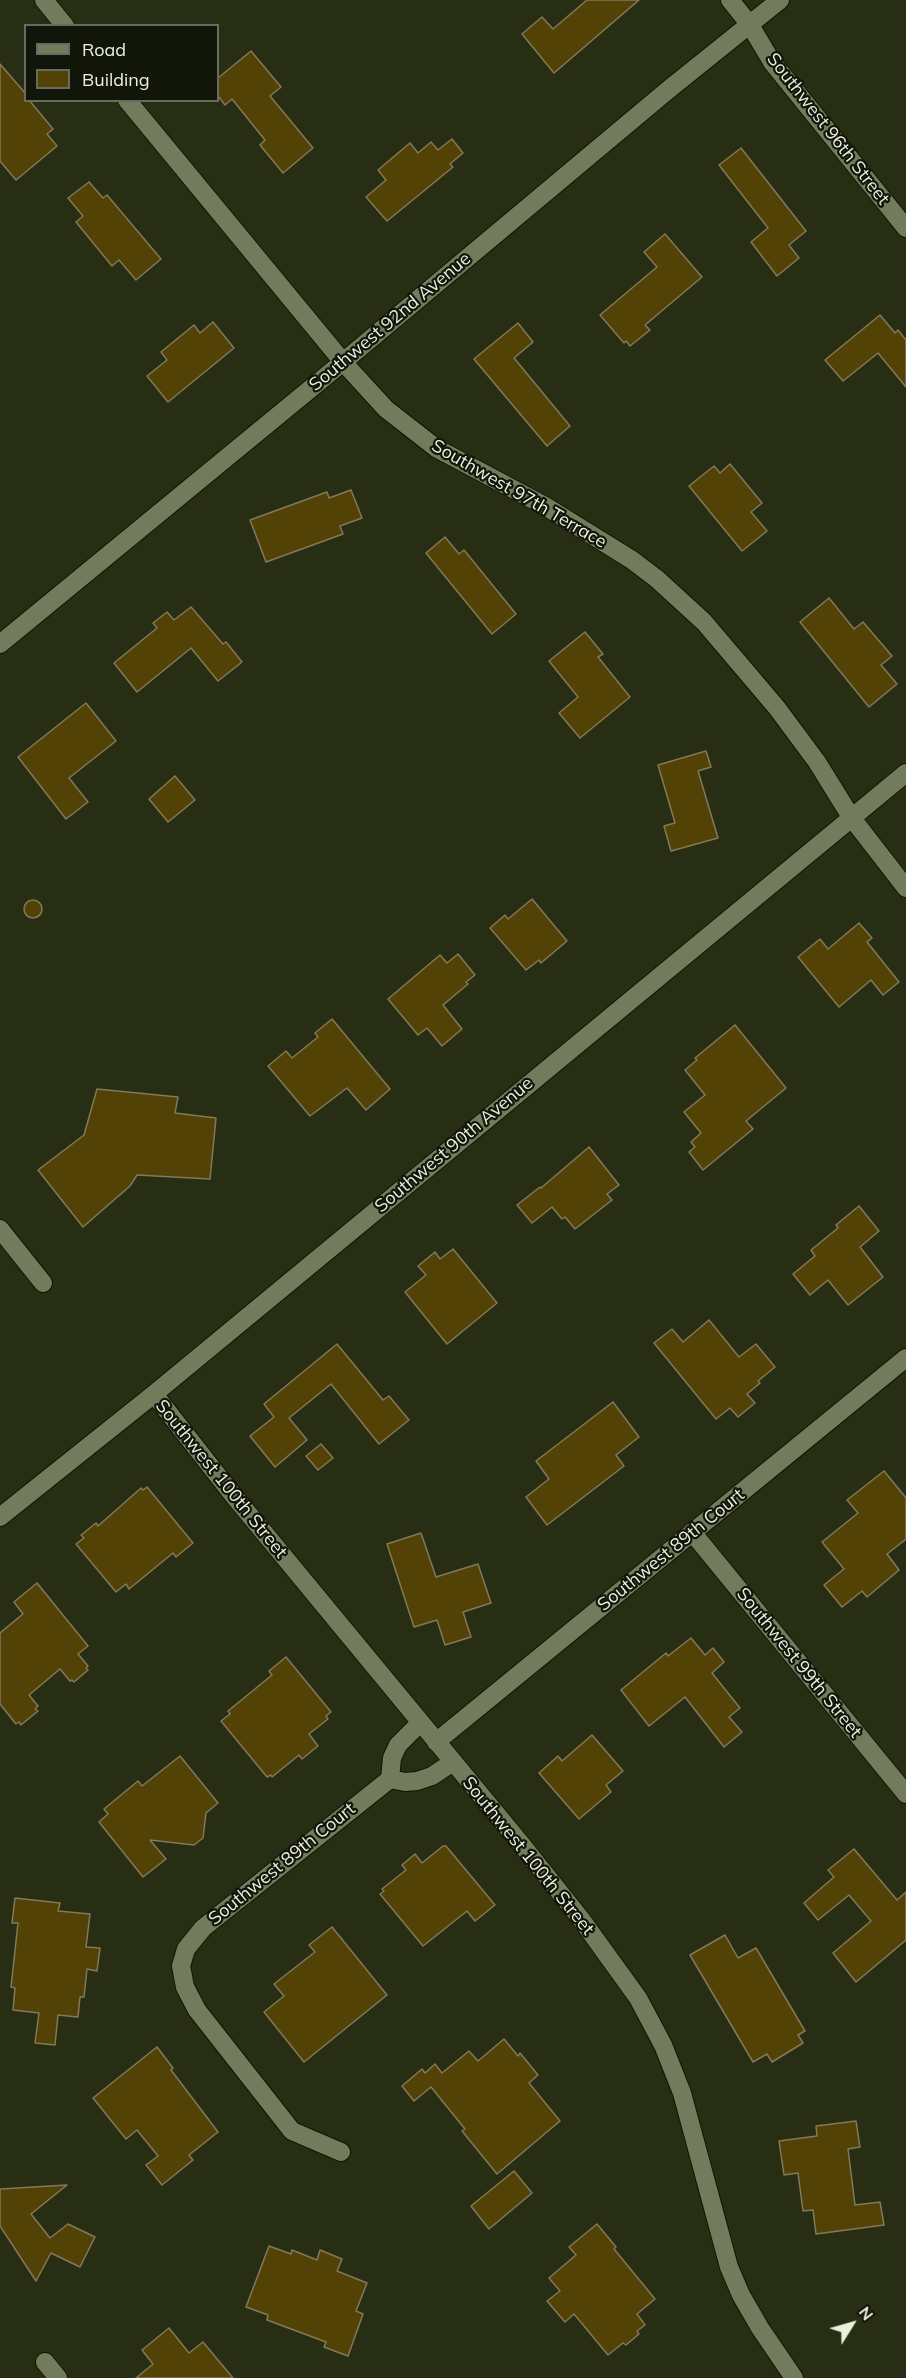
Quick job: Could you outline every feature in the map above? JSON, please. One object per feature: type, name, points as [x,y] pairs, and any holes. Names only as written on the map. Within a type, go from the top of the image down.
[{"type":"street","points":[[44,0],[63,24]]},
{"type":"street","name":"Southwest 96th Street","points":[[730,0],[750,25],[771,62],[906,228]]},
{"type":"street","name":"Southwest 92nd Avenue","points":[[0,644],[343,362],[668,90],[780,0]]},
{"type":"street","name":"Southwest 97th Terrace","points":[[129,102],[343,362],[386,409],[436,448],[576,524],[632,560],[679,598],[726,647],[777,708],[818,762],[851,817],[906,888]]},
{"type":"street","name":"Southwest 90th Avenue","points":[[0,1517],[154,1394],[906,772]]},
{"type":"street","points":[[0,1229],[43,1283]]},
{"type":"street","name":"Southwest 89th Court","points":[[436,1742],[906,1358]]},
{"type":"street","name":"Southwest 100th Street","points":[[154,1394],[233,1495],[453,1762],[622,1974],[652,2021],[674,2068],[729,2267],[755,2320],[794,2378]]},
{"type":"street","name":"Southwest 99th Street","points":[[692,1532],[906,1794]]},
{"type":"street","points":[[420,1723],[398,1745],[392,1758],[390,1779],[405,1782],[417,1781],[432,1776],[453,1762]]},
{"type":"street","name":"Southwest 89th Court","points":[[341,2152],[292,2131],[197,2010],[185,1987],[181,1966],[189,1943],[209,1923],[390,1779]]},
{"type":"street","points":[[45,2362],[58,2378]]},
{"type":"building","points":[[587,0],[639,0],[554,73],[522,34],[542,17],[553,29]]},
{"type":"building","points":[[251,51],[281,87],[270,96],[313,148],[283,173],[260,145],[265,140],[232,99],[225,105],[219,97],[219,77]]},
{"type":"building","points":[[0,64],[24,92],[24,102],[31,102],[53,129],[47,134],[57,146],[16,180],[0,161]]},
{"type":"building","points":[[452,139],[463,153],[450,164],[453,167],[387,221],[366,197],[386,180],[378,170],[410,143],[418,153],[431,142],[438,150]]},
{"type":"building","points":[[741,148],[806,231],[789,245],[799,258],[777,276],[751,242],[768,228],[719,165]]},
{"type":"building","points":[[89,182],[103,198],[107,195],[161,259],[136,280],[119,260],[112,266],[76,222],[83,216],[68,198]]},
{"type":"building","points":[[665,234],[702,277],[645,325],[650,330],[630,346],[626,341],[624,343],[600,315],[657,267],[644,252]]},
{"type":"building","points":[[880,315],[895,333],[898,330],[906,340],[906,387],[878,353],[843,381],[825,360]]},
{"type":"building","points":[[213,322],[234,348],[168,402],[147,376],[167,360],[161,352],[194,325],[200,333]]},
{"type":"building","points":[[518,323],[533,342],[514,358],[570,426],[547,446],[474,359]]},
{"type":"building","points":[[730,464],[762,503],[751,512],[767,531],[742,551],[689,486],[714,466],[720,473]]},
{"type":"building","points":[[351,490],[362,518],[340,526],[343,534],[266,562],[250,520],[327,492],[329,498]]},
{"type":"building","points":[[445,537],[459,554],[464,550],[516,614],[492,634],[426,553]]},
{"type":"building","points":[[829,598],[854,629],[863,622],[892,656],[881,665],[897,684],[869,707],[800,622]]},
{"type":"building","points":[[191,607],[223,644],[226,642],[242,662],[218,681],[191,648],[137,692],[114,663],[157,628],[153,623],[167,612],[174,620]]},
{"type":"building","points":[[585,632],[603,654],[598,657],[630,697],[580,738],[559,713],[578,697],[549,661]]},
{"type":"building","points":[[86,703],[116,741],[69,778],[88,802],[66,819],[18,757]]},
{"type":"building","points":[[706,751],[711,767],[698,771],[718,838],[671,851],[664,826],[675,823],[658,765]]},
{"type":"building","points":[[175,776],[195,800],[168,822],[149,799]]},
{"type":"building","points":[[532,899],[567,941],[541,963],[539,960],[526,970],[490,928],[505,915],[508,919]]},
{"type":"building","points":[[29,900],[37,900],[42,905],[40,916],[29,918],[24,913],[24,905]]},
{"type":"building","points":[[859,923],[872,938],[867,942],[899,982],[883,995],[871,980],[839,1007],[798,957],[820,939],[828,949]]},
{"type":"building","points":[[458,954],[475,975],[443,1005],[462,1029],[442,1046],[427,1028],[418,1035],[388,999],[440,955],[447,963]]},
{"type":"building","points":[[332,1019],[390,1089],[366,1110],[347,1088],[310,1116],[268,1066],[286,1051],[292,1058],[318,1037],[315,1033]]},
{"type":"building","points":[[735,1025],[786,1088],[746,1121],[753,1129],[703,1170],[689,1152],[695,1147],[691,1142],[701,1133],[684,1112],[705,1095],[685,1070],[697,1060],[695,1058]]},
{"type":"building","points":[[97,1089],[178,1097],[175,1113],[216,1118],[210,1179],[137,1175],[130,1186],[83,1227],[38,1170],[84,1135]]},
{"type":"building","points":[[589,1147],[619,1185],[607,1194],[612,1200],[575,1229],[552,1207],[532,1223],[517,1205],[541,1188]]},
{"type":"building","points":[[859,1206],[879,1231],[860,1247],[883,1277],[848,1305],[828,1280],[810,1295],[793,1274],[815,1256],[811,1250],[838,1228],[836,1225]]},
{"type":"building","points":[[453,1249],[497,1303],[447,1344],[405,1292],[426,1275],[418,1266],[435,1252],[440,1259]]},
{"type":"building","points":[[709,1320],[739,1357],[756,1344],[775,1367],[747,1394],[755,1403],[738,1417],[730,1408],[716,1419],[654,1343],[672,1329],[683,1342]]},
{"type":"building","points":[[337,1344],[383,1400],[389,1396],[409,1420],[379,1444],[331,1384],[289,1418],[307,1440],[275,1467],[250,1436],[274,1417],[264,1404]]},
{"type":"building","points":[[613,1402],[639,1437],[616,1455],[624,1466],[547,1525],[526,1497],[549,1479],[536,1461]]},
{"type":"building","points":[[321,1444],[333,1458],[318,1470],[306,1456]]},
{"type":"building","points":[[884,1471],[906,1498],[906,1539],[887,1554],[899,1570],[867,1597],[862,1591],[842,1607],[824,1585],[844,1569],[822,1542],[858,1513],[847,1500]]},
{"type":"building","points":[[147,1487],[193,1543],[176,1557],[173,1553],[129,1589],[126,1584],[116,1592],[76,1544],[84,1538],[81,1535],[96,1523],[98,1526],[141,1488],[143,1490]]},
{"type":"building","points":[[421,1533],[436,1577],[478,1564],[491,1603],[463,1612],[471,1637],[445,1645],[437,1620],[414,1627],[387,1544]]},
{"type":"building","points":[[37,1583],[88,1646],[78,1654],[88,1666],[86,1668],[88,1670],[74,1682],[70,1681],[60,1669],[29,1695],[38,1706],[35,1709],[38,1711],[21,1725],[19,1722],[16,1724],[0,1704],[0,1633],[23,1614],[14,1602]]},
{"type":"building","points":[[691,1638],[705,1655],[713,1648],[724,1662],[712,1673],[740,1708],[729,1717],[742,1732],[724,1747],[685,1697],[649,1726],[621,1690],[666,1653],[668,1656]]},
{"type":"building","points":[[286,1657],[331,1712],[326,1716],[328,1719],[309,1734],[318,1746],[302,1759],[299,1755],[272,1777],[271,1775],[267,1777],[221,1721],[230,1714],[228,1711],[272,1675],[269,1671]]},
{"type":"building","points":[[592,1735],[623,1771],[606,1785],[611,1792],[579,1819],[539,1773],[558,1756],[562,1761]]},
{"type":"building","points":[[180,1756],[218,1803],[206,1813],[203,1838],[194,1845],[150,1840],[166,1859],[143,1877],[99,1822],[108,1814],[104,1809],[138,1781],[142,1786]]},
{"type":"building","points":[[446,1846],[495,1905],[475,1921],[467,1911],[423,1946],[380,1894],[384,1891],[382,1889],[406,1870],[402,1865],[415,1854],[422,1863]]},
{"type":"building","points":[[854,1849],[897,1900],[906,1892],[906,1940],[856,1982],[833,1953],[871,1921],[849,1895],[818,1920],[804,1903],[834,1877],[828,1870]]},
{"type":"building","points":[[15,1898],[60,1903],[58,1911],[90,1914],[86,1947],[100,1948],[97,1971],[87,1969],[84,1997],[80,1997],[78,2017],[58,2015],[55,2045],[35,2043],[39,2013],[13,2010],[15,1988],[11,1987],[18,1923],[12,1923]]},
{"type":"building","points":[[332,1927],[387,1995],[304,2062],[264,2012],[284,1996],[274,1984],[315,1952],[309,1945]]},
{"type":"building","points":[[725,1935],[738,1958],[756,1948],[805,2031],[798,2035],[803,2043],[772,2062],[767,2054],[753,2062],[690,1955]]},
{"type":"building","points":[[504,2039],[518,2056],[520,2053],[538,2075],[529,2083],[560,2121],[497,2174],[462,2131],[465,2129],[431,2087],[414,2101],[402,2086],[422,2069],[425,2073],[435,2064],[442,2073],[469,2051],[478,2061]]},
{"type":"building","points":[[157,2047],[173,2068],[171,2070],[218,2132],[189,2155],[193,2160],[162,2185],[146,2165],[158,2156],[137,2130],[126,2139],[93,2098]]},
{"type":"building","points":[[856,2121],[860,2147],[848,2149],[855,2205],[880,2202],[884,2225],[816,2234],[813,2210],[803,2211],[798,2173],[784,2175],[779,2141],[817,2136],[816,2126]]},
{"type":"building","points":[[514,2171],[532,2193],[489,2229],[471,2206]]},
{"type":"building","points":[[67,2185],[31,2214],[50,2238],[68,2224],[95,2237],[80,2267],[51,2253],[36,2281],[0,2226],[0,2189]]},
{"type":"building","points":[[597,2224],[616,2247],[614,2249],[655,2299],[637,2314],[645,2325],[637,2331],[639,2334],[626,2345],[623,2343],[608,2355],[574,2314],[565,2322],[547,2301],[560,2291],[549,2278],[576,2255],[569,2247]]},
{"type":"building","points":[[269,2246],[291,2254],[292,2250],[317,2260],[320,2250],[342,2259],[337,2271],[367,2283],[356,2311],[363,2314],[348,2356],[324,2347],[326,2342],[267,2320],[268,2315],[246,2307]]},
{"type":"building","points":[[169,2328],[189,2353],[203,2342],[233,2378],[136,2378],[153,2364],[142,2350]]}]
